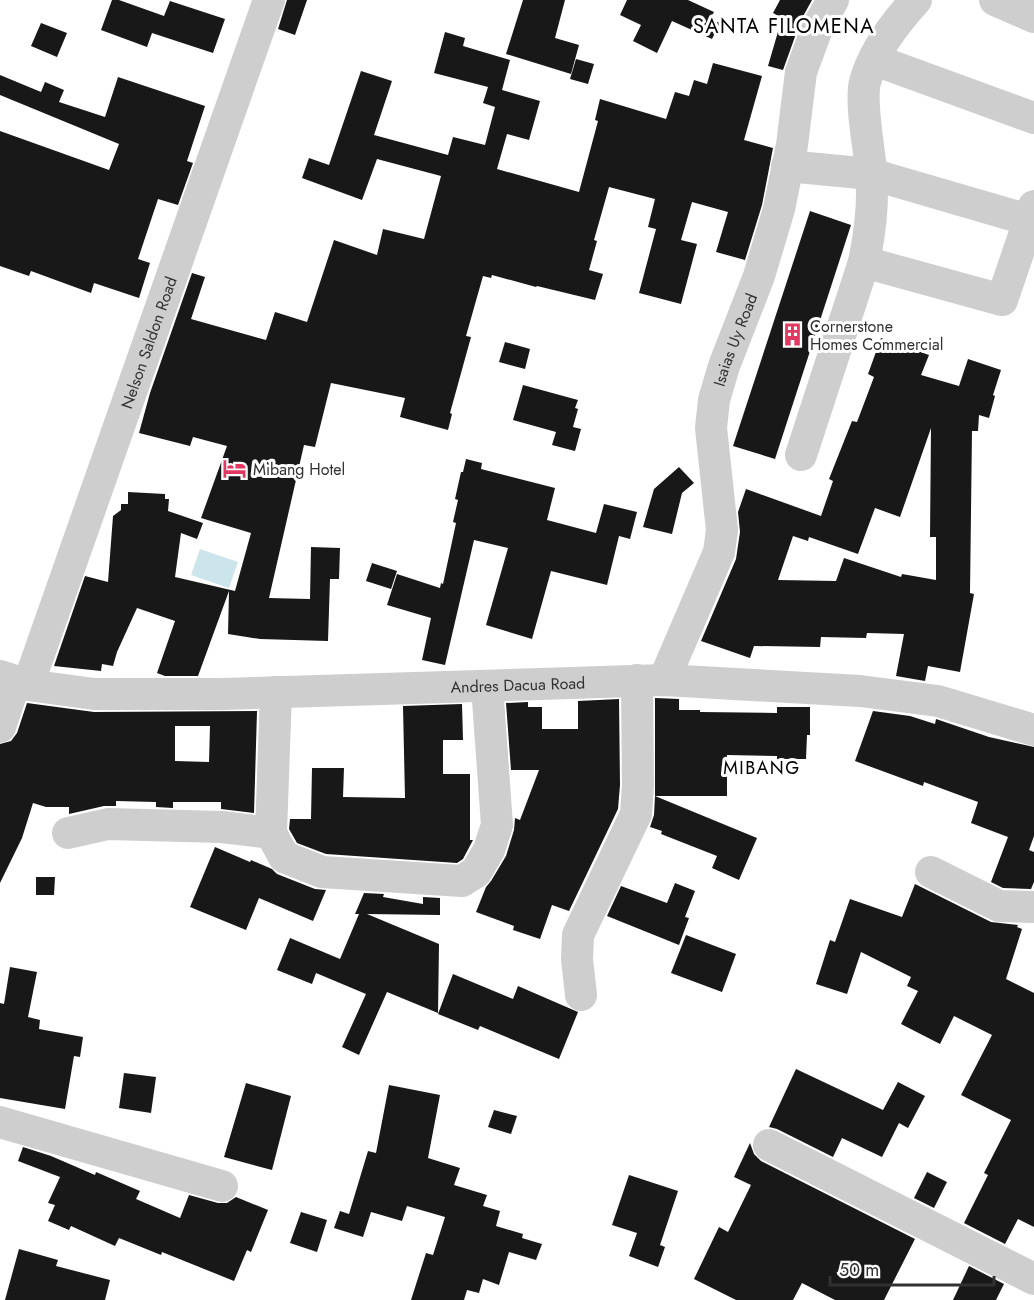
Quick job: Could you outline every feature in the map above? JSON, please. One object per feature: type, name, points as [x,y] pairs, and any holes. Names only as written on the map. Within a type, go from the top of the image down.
[{"type":"street","name":"Nelson Saldon Road","points":[[0,727],[14,681],[269,0]]},
{"type":"street","name":"Isaias Uy Road","points":[[650,680],[719,552],[722,531],[711,428],[714,400],[724,366],[759,276],[779,209],[801,72],[818,26],[833,0]]},
{"type":"street","points":[[801,455],[864,262],[869,240],[872,174],[865,83],[895,24],[916,0]]},
{"type":"street","points":[[995,0],[1034,17]]},
{"type":"street","points":[[875,60],[1034,118]]},
{"type":"street","points":[[787,166],[872,174],[1031,213],[1002,300],[864,262]]},
{"type":"street","name":"Andres Dacua Road","points":[[14,681],[94,694],[276,692],[650,680],[860,691],[938,701],[1034,730]]},
{"type":"street","points":[[581,995],[577,959],[578,935],[636,814],[650,680]]},
{"type":"street","points":[[276,692],[271,833],[284,857],[322,872],[462,881],[476,872],[489,850],[497,825],[487,686]]},
{"type":"street","points":[[68,832],[108,824],[222,827],[271,833]]},
{"type":"street","points":[[931,873],[999,906],[1034,907]]},
{"type":"street","points":[[0,1122],[222,1186]]},
{"type":"street","points":[[769,1145],[1034,1279]]},
{"type":"water","points":[[200,549],[238,562],[229,588],[191,575]]},
{"type":"building","points":[[112,0],[119,0],[164,16],[170,1],[225,19],[213,53],[152,33],[147,47],[101,30]]},
{"type":"building","points":[[287,0],[307,0],[295,35],[278,29]]},
{"type":"building","points":[[523,0],[565,0],[555,38],[579,45],[571,74],[506,54]]},
{"type":"building","points":[[627,0],[688,0],[714,12],[710,19],[720,23],[712,39],[672,21],[657,53],[633,41],[641,25],[620,15]]},
{"type":"building","points":[[780,0],[812,0],[801,20],[783,70],[768,66],[782,18],[773,13]]},
{"type":"building","points":[[41,23],[67,33],[57,57],[31,46]]},
{"type":"building","points":[[445,32],[465,38],[463,46],[510,60],[502,90],[540,101],[529,140],[507,134],[497,169],[579,192],[598,121],[595,120],[600,99],[666,119],[675,92],[689,96],[694,80],[707,84],[713,63],[762,76],[744,140],[773,148],[762,205],[745,260],[716,252],[728,212],[692,202],[681,240],[697,244],[681,304],[639,293],[656,229],[648,227],[655,199],[609,187],[594,240],[597,241],[589,270],[603,274],[595,300],[492,275],[491,278],[483,276],[466,336],[471,337],[450,413],[452,414],[448,430],[400,417],[405,398],[331,383],[315,447],[304,445],[269,598],[310,599],[311,547],[340,548],[339,579],[330,579],[328,641],[260,639],[228,634],[229,591],[198,676],[165,676],[157,673],[175,621],[137,608],[113,666],[102,664],[101,671],[54,666],[85,576],[108,582],[113,516],[121,510],[121,504],[128,504],[128,492],[165,494],[165,499],[169,499],[168,511],[203,523],[197,539],[181,533],[175,577],[235,591],[251,533],[201,518],[227,446],[193,437],[190,446],[139,433],[150,393],[192,273],[205,277],[191,319],[266,340],[275,312],[307,322],[334,240],[377,255],[383,229],[424,239],[441,176],[377,159],[362,200],[302,178],[309,158],[329,165],[361,71],[392,81],[374,135],[448,155],[453,137],[485,145],[495,107],[483,103],[488,87],[434,73]]},
{"type":"building","points":[[576,59],[594,64],[588,84],[570,79]]},
{"type":"building","points":[[0,75],[41,92],[45,82],[64,90],[59,102],[105,117],[118,77],[205,106],[187,161],[193,163],[178,205],[158,199],[138,259],[150,263],[139,298],[94,283],[91,293],[31,271],[29,276],[0,266],[0,131],[109,170],[119,144],[0,95]]},
{"type":"building","name":"Cornerstone Homes Commercial","points":[[810,211],[851,225],[775,459],[733,446]]},
{"type":"building","points":[[881,338],[929,355],[921,375],[959,386],[968,359],[1001,370],[989,418],[979,415],[978,431],[972,431],[970,593],[974,594],[960,672],[928,666],[925,681],[896,676],[904,634],[867,633],[866,638],[821,637],[820,647],[754,646],[750,658],[701,641],[736,559],[740,532],[738,512],[746,489],[821,516],[833,481],[829,479],[852,421],[857,422],[874,377],[868,374]],"holes":[[[931,428],[930,537],[936,537],[936,580],[902,574],[901,577],[844,558],[836,581],[778,580],[793,536],[808,541],[809,537],[858,554],[875,508],[900,517]]]},
{"type":"building","points":[[505,342],[530,349],[525,369],[499,362]]},
{"type":"building","points":[[523,385],[578,400],[573,427],[581,429],[575,451],[552,445],[556,432],[513,420]]},
{"type":"building","points":[[466,459],[482,463],[481,469],[555,488],[547,520],[596,533],[604,504],[637,512],[630,539],[619,536],[607,585],[551,571],[532,639],[486,625],[508,548],[474,540],[445,665],[422,660],[431,618],[387,605],[397,574],[440,588],[441,583],[443,584],[456,523],[453,522],[458,500],[455,499]]},
{"type":"building","points":[[679,467],[694,483],[682,493],[672,534],[643,527],[654,489]]},
{"type":"building","points":[[372,563],[397,571],[391,589],[366,581]]},
{"type":"building","points":[[655,698],[679,699],[679,710],[700,710],[700,712],[777,713],[777,707],[810,707],[810,735],[807,735],[806,759],[727,755],[727,796],[655,796]]},
{"type":"building","points":[[619,699],[618,809],[569,911],[552,905],[540,939],[513,930],[514,926],[476,912],[486,887],[506,856],[515,818],[520,820],[539,770],[511,770],[506,703],[528,702],[528,707],[542,707],[542,729],[578,729],[578,701]]},
{"type":"building","points":[[27,703],[94,712],[257,711],[254,813],[221,809],[221,802],[173,802],[173,808],[156,807],[156,802],[116,801],[116,806],[104,806],[69,814],[69,807],[46,807],[33,803],[22,838],[0,883],[0,744],[11,741],[17,733]],"holes":[[[175,726],[210,726],[209,762],[175,761]]]},
{"type":"building","points":[[462,704],[463,740],[443,740],[443,774],[470,774],[470,840],[473,840],[463,859],[457,863],[326,854],[297,843],[289,829],[290,819],[311,819],[312,768],[344,768],[343,797],[405,798],[403,706]]},
{"type":"building","points":[[873,711],[910,716],[935,724],[936,719],[989,737],[1034,747],[1034,836],[1029,850],[1034,852],[1034,882],[1031,889],[1003,888],[991,882],[1008,837],[971,823],[978,802],[924,782],[923,786],[855,761]]},
{"type":"building","points":[[655,796],[757,838],[739,880],[712,868],[717,856],[661,834],[662,831],[650,827],[654,815]]},
{"type":"building","points":[[215,847],[250,862],[251,860],[272,869],[277,874],[315,889],[326,890],[313,921],[259,898],[246,930],[190,907]]},
{"type":"building","points":[[36,877],[55,877],[54,895],[36,895]]},
{"type":"building","points":[[675,883],[695,891],[685,917],[689,918],[679,945],[607,916],[621,886],[667,903]]},
{"type":"building","points":[[915,884],[991,922],[1018,925],[1017,927],[1022,929],[1006,979],[1034,993],[1034,1227],[1018,1219],[1005,1244],[964,1223],[988,1175],[984,1173],[1011,1120],[961,1095],[992,1035],[954,1016],[940,1044],[901,1024],[918,991],[907,986],[911,977],[861,952],[847,994],[816,984],[830,940],[835,942],[850,899],[902,917]]},
{"type":"building","points":[[364,893],[384,894],[383,897],[423,904],[423,897],[440,898],[440,915],[367,914],[439,944],[438,1013],[387,992],[359,1055],[342,1047],[366,994],[316,973],[312,984],[277,970],[290,938],[340,959],[359,914],[355,914]]},
{"type":"building","points":[[686,935],[736,954],[722,992],[671,973]]},
{"type":"building","points":[[10,967],[37,972],[28,1017],[40,1020],[39,1029],[83,1037],[80,1057],[74,1056],[65,1109],[0,1098],[0,1003],[4,1004]]},
{"type":"building","points":[[453,974],[513,999],[518,986],[578,1012],[559,1059],[480,1026],[478,1030],[438,1014]]},
{"type":"building","points":[[796,1069],[883,1110],[898,1082],[925,1096],[908,1128],[899,1123],[882,1157],[842,1138],[833,1157],[769,1127]]},
{"type":"building","points":[[124,1073],[156,1077],[151,1113],[119,1108]]},
{"type":"building","points":[[246,1083],[291,1096],[272,1170],[224,1157]]},
{"type":"building","points":[[389,1085],[440,1095],[428,1158],[460,1168],[454,1185],[487,1195],[483,1206],[500,1211],[496,1226],[523,1234],[522,1238],[542,1244],[536,1260],[509,1252],[499,1285],[483,1279],[479,1293],[467,1290],[464,1300],[411,1300],[426,1253],[433,1255],[445,1217],[407,1206],[402,1221],[371,1212],[363,1237],[334,1228],[340,1211],[349,1214],[368,1151],[376,1153]]},
{"type":"building","points":[[494,1110],[517,1116],[511,1134],[488,1127]]},
{"type":"building","points":[[750,1143],[754,1154],[761,1161],[915,1239],[884,1300],[835,1300],[802,1283],[793,1300],[736,1300],[694,1279],[719,1227],[728,1232],[751,1185],[734,1177]]},
{"type":"building","points":[[23,1147],[95,1175],[96,1172],[140,1191],[136,1199],[180,1218],[189,1195],[218,1203],[227,1203],[236,1197],[268,1210],[251,1252],[247,1250],[234,1281],[162,1252],[161,1255],[119,1238],[115,1246],[71,1226],[69,1230],[48,1221],[55,1205],[48,1203],[60,1177],[18,1161]]},
{"type":"building","points":[[927,1172],[947,1182],[934,1208],[914,1198]]},
{"type":"building","points":[[629,1175],[678,1191],[660,1245],[665,1247],[658,1267],[629,1256],[637,1233],[612,1225]]},
{"type":"building","points":[[301,1212],[327,1220],[317,1252],[290,1243]]},
{"type":"building","points":[[19,1249],[58,1260],[56,1266],[110,1280],[105,1300],[5,1300]]},
{"type":"building","points":[[969,1266],[1004,1284],[996,1300],[953,1300]]},
{"type":"place","name":"Cornerstone Homes Commercial","points":[[792,335]]},
{"type":"place","name":"Mibang Hotel","points":[[235,469]]},
{"type":"district","name":"SANTA FILOMENA","points":[[784,26]]},
{"type":"district","name":"MIBANG","points":[[762,768]]}]
